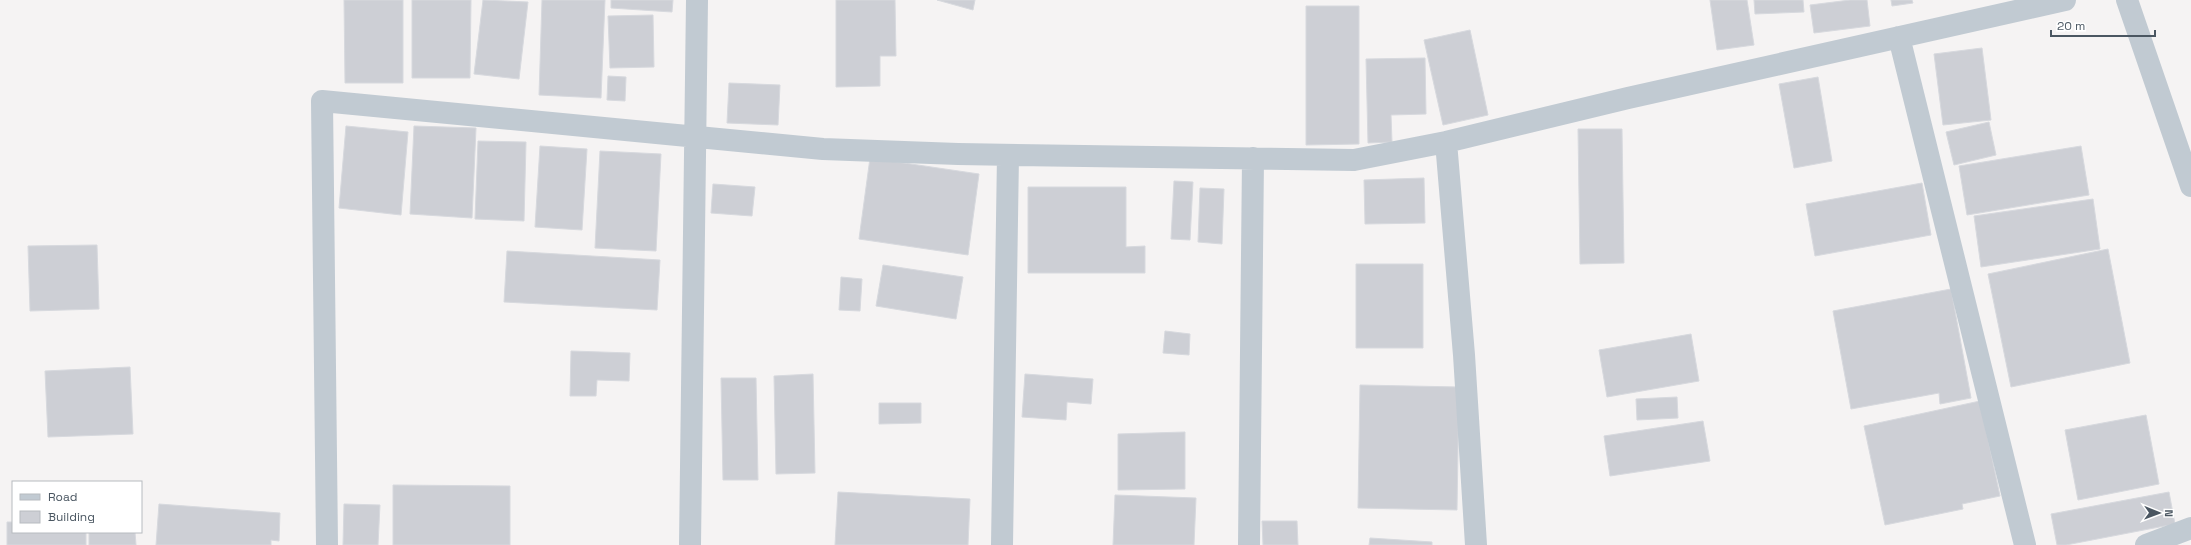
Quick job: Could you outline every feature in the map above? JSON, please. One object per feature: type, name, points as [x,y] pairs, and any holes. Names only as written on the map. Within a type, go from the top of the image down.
[{"type":"street","points":[[690,545],[697,0]]},
{"type":"street","points":[[328,545],[322,101],[695,138],[823,149],[1008,155],[1354,160],[1446,142],[1628,98],[2065,0]]},
{"type":"street","points":[[2127,0],[2191,186]]},
{"type":"street","points":[[1900,37],[2025,545]]},
{"type":"street","points":[[1446,142],[1464,356],[1476,545]]},
{"type":"street","points":[[1002,545],[1008,155]]},
{"type":"street","points":[[1249,545],[1252,158]]},
{"type":"street","points":[[2146,545],[2191,528]]},
{"type":"building","points":[[344,0],[403,0],[403,83],[345,83]]},
{"type":"building","points":[[412,0],[471,0],[470,78],[412,78]]},
{"type":"building","points":[[483,0],[528,2],[519,79],[474,74]]},
{"type":"building","points":[[542,0],[605,0],[601,98],[539,95]]},
{"type":"building","points":[[611,0],[673,0],[672,12],[611,8]]},
{"type":"building","points":[[836,0],[895,0],[896,56],[880,56],[880,86],[836,87]]},
{"type":"building","points":[[937,0],[975,0],[973,10]]},
{"type":"building","points":[[1710,0],[1747,0],[1754,45],[1717,50]]},
{"type":"building","points":[[1754,0],[1803,0],[1804,12],[1755,14]]},
{"type":"building","points":[[1850,0],[1867,0],[1870,26],[1814,33],[1810,5]]},
{"type":"building","points":[[1891,0],[1912,0],[1913,3],[1892,6]]},
{"type":"building","points":[[1306,6],[1359,6],[1359,144],[1306,145]]},
{"type":"building","points":[[653,15],[654,67],[610,68],[608,16]]},
{"type":"building","points":[[1470,30],[1488,115],[1443,125],[1424,40]]},
{"type":"building","points":[[1982,48],[1991,120],[1943,125],[1934,54]]},
{"type":"building","points":[[1425,58],[1426,114],[1391,115],[1392,142],[1368,143],[1366,59]]},
{"type":"building","points":[[608,76],[626,77],[625,101],[607,100]]},
{"type":"building","points":[[1818,77],[1832,161],[1794,168],[1779,84]]},
{"type":"building","points":[[729,83],[780,85],[778,125],[727,123]]},
{"type":"building","points":[[1989,122],[1996,155],[1954,165],[1946,132]]},
{"type":"building","points":[[346,126],[408,132],[401,215],[339,208]]},
{"type":"building","points":[[414,126],[476,128],[472,218],[410,214]]},
{"type":"building","points":[[1578,129],[1622,129],[1624,263],[1580,264]]},
{"type":"building","points":[[478,141],[526,142],[524,221],[475,219]]},
{"type":"building","points":[[540,146],[587,149],[582,230],[535,227]]},
{"type":"building","points":[[2081,146],[2089,195],[1967,215],[1959,166]]},
{"type":"building","points":[[600,151],[661,154],[656,251],[595,248]]},
{"type":"building","points":[[870,158],[979,174],[968,255],[859,239]]},
{"type":"building","points":[[1424,178],[1425,223],[1365,224],[1364,180]]},
{"type":"building","points":[[1174,181],[1193,182],[1190,240],[1171,239]]},
{"type":"building","points":[[1922,183],[1931,235],[1815,256],[1806,204]]},
{"type":"building","points":[[713,184],[755,187],[752,216],[711,213]]},
{"type":"building","points":[[1028,187],[1126,187],[1126,247],[1145,246],[1145,273],[1028,273]]},
{"type":"building","points":[[1200,188],[1224,189],[1222,244],[1198,242]]},
{"type":"building","points":[[2093,199],[2100,249],[1981,267],[1974,216]]},
{"type":"building","points":[[97,245],[99,309],[30,311],[28,246]]},
{"type":"building","points":[[2108,249],[2130,363],[2011,387],[1988,274]]},
{"type":"building","points":[[507,251],[660,260],[657,310],[504,302]]},
{"type":"building","points":[[1356,264],[1423,264],[1423,348],[1356,348]]},
{"type":"building","points":[[883,265],[963,277],[956,319],[876,306]]},
{"type":"building","points":[[841,277],[862,279],[860,311],[839,310]]},
{"type":"building","points":[[1951,289],[1971,398],[1940,404],[1939,393],[1851,409],[1833,311]]},
{"type":"building","points":[[1165,331],[1190,334],[1189,355],[1163,353]]},
{"type":"building","points":[[1691,334],[1699,381],[1607,397],[1599,350]]},
{"type":"building","points":[[571,351],[630,353],[629,381],[597,380],[596,396],[570,396]]},
{"type":"building","points":[[130,367],[133,434],[48,437],[45,371]]},
{"type":"building","points":[[813,374],[815,473],[776,474],[774,376]]},
{"type":"building","points":[[1025,374],[1093,379],[1091,404],[1067,402],[1066,420],[1022,417]]},
{"type":"building","points":[[721,378],[756,378],[758,480],[723,480]]},
{"type":"building","points":[[1360,385],[1459,387],[1457,510],[1358,508]]},
{"type":"building","points":[[1677,397],[1678,418],[1637,420],[1636,399]]},
{"type":"building","points":[[1980,401],[2000,496],[1962,504],[1963,509],[1885,525],[1864,426]]},
{"type":"building","points":[[879,403],[921,403],[921,423],[879,424]]},
{"type":"building","points":[[2146,415],[2159,484],[2078,500],[2065,430]]},
{"type":"building","points":[[1703,421],[1710,461],[1610,476],[1604,436]]},
{"type":"building","points":[[1185,432],[1185,489],[1118,490],[1118,434]]},
{"type":"building","points":[[393,485],[510,486],[510,545],[393,545]]},
{"type":"building","points":[[838,492],[970,499],[968,545],[835,545]]},
{"type":"building","points":[[2169,492],[2175,524],[2066,545],[2057,545],[2051,514]]},
{"type":"building","points":[[1115,495],[1196,498],[1194,545],[1113,545]]},
{"type":"building","points":[[159,504],[280,513],[279,541],[271,540],[271,545],[156,545]]},
{"type":"building","points":[[344,504],[380,505],[378,545],[343,545]]},
{"type":"building","points":[[1262,521],[1297,521],[1298,545],[1263,545]]},
{"type":"building","points":[[7,522],[12,522],[12,533],[86,533],[86,545],[7,545]]},
{"type":"building","points":[[89,533],[135,533],[136,545],[89,545]]},
{"type":"building","points":[[1370,538],[1432,542],[1432,545],[1369,545]]}]
